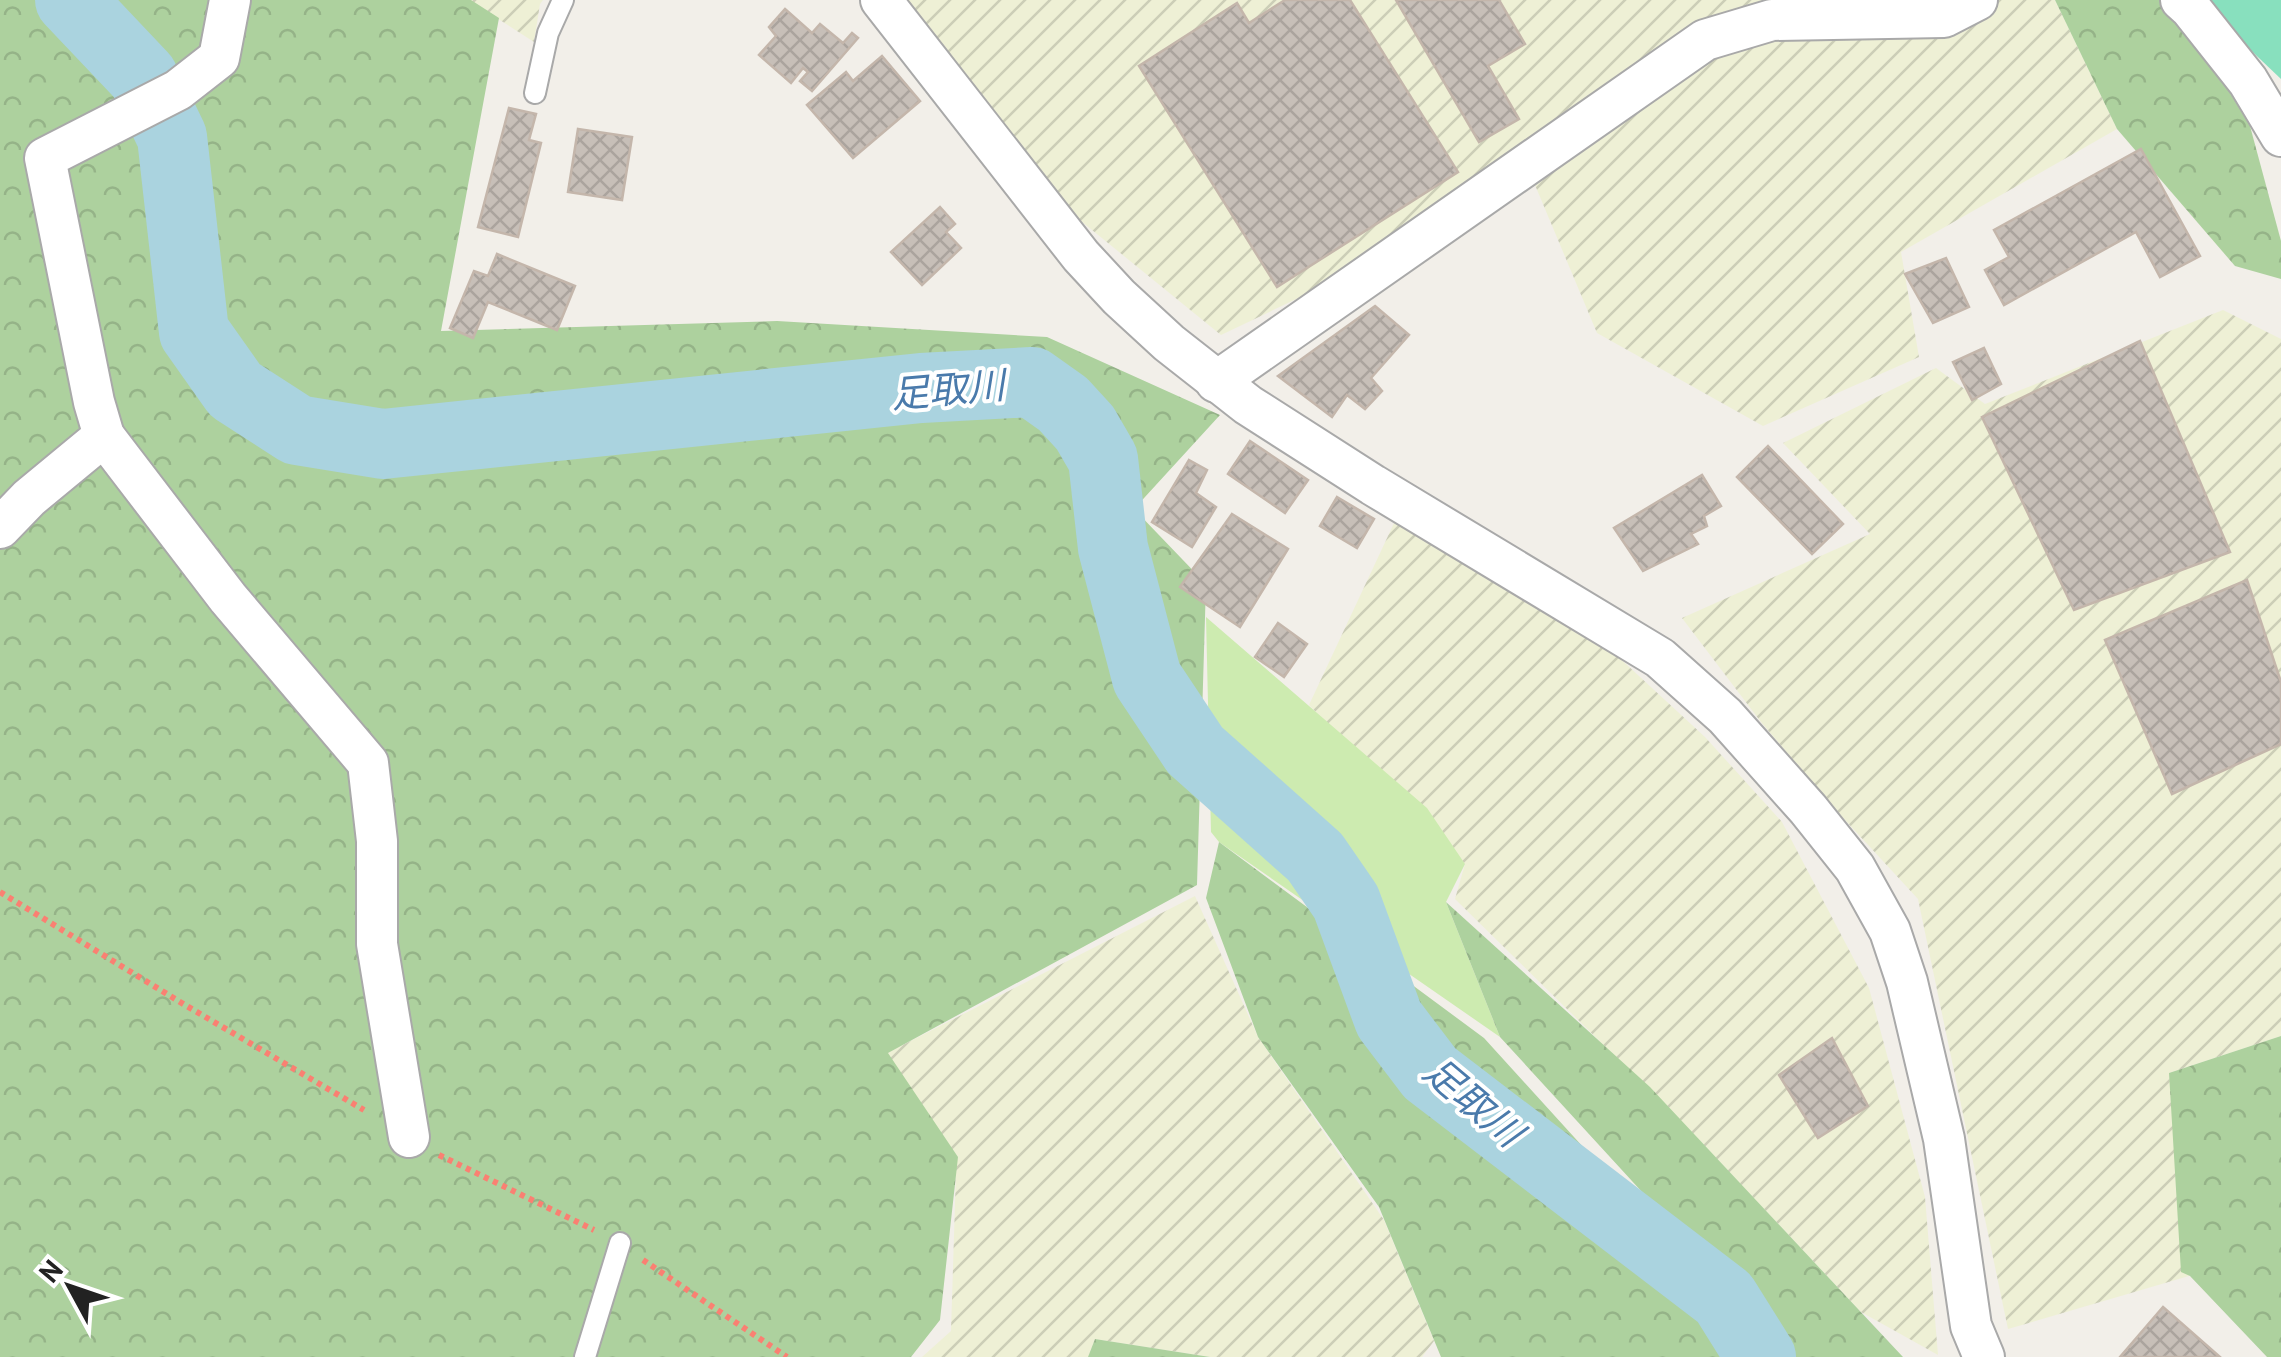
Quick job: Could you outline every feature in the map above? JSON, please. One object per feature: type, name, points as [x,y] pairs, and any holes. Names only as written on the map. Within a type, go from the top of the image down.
[{"type":"street","points":[[230,0],[218,58],[178,90],[45,158],[104,436],[228,598],[368,763],[376,841],[377,944],[409,1136]]},
{"type":"street","points":[[880,0],[1081,256],[1169,344],[1216,382],[1373,485],[1660,658],[1725,716],[1808,809],[1855,868],[1890,930],[1907,982],[1944,1140],[1971,1326],[1984,1357]]},
{"type":"street","points":[[1216,382],[1706,40],[1772,20],[1944,18],[1977,0]]},
{"type":"street","points":[[2181,0],[2248,80],[2281,136]]},
{"type":"street","points":[[0,528],[104,436]]},
{"type":"lane","points":[[535,93],[548,33],[563,0]]},
{"type":"lane","points":[[585,1357],[620,1243]]},
{"type":"path","points":[[0,892],[450,1161],[620,1243],[787,1357]]},
{"type":"green space","points":[[0,0],[471,0],[499,18],[441,331],[777,321],[1047,337],[1220,415],[1134,509],[1206,584],[1197,885],[888,1053],[958,1157],[940,1320],[911,1357],[0,1357]]},
{"type":"green space","points":[[469,0],[543,0],[534,42]]},
{"type":"green space","points":[[908,0],[2055,0],[2117,129],[1901,252],[1919,357],[1763,426],[1597,333],[1535,185],[1221,335],[1065,208]]},
{"type":"green space","points":[[2055,0],[2174,0],[2250,126],[2281,241],[2281,279],[2235,266],[2117,129]]},
{"type":"green space","points":[[2198,0],[2281,0],[2281,79]]},
{"type":"green space","points":[[2223,310],[2281,339],[2281,1036],[2169,1073],[2189,1276],[2008,1329],[1918,899],[1761,722],[1682,618],[1870,534],[1783,443],[1936,368],[1985,404]]},
{"type":"green space","points":[[1395,521],[1613,652],[1705,737],[1782,822],[1869,988],[1925,1197],[1938,1355],[1861,1312],[1686,1126],[1455,899],[1465,864],[1309,705]]},
{"type":"green space","points":[[1206,617],[1427,808],[1465,864],[1446,902],[1500,1037],[1219,842],[1211,832]]},
{"type":"green space","points":[[1219,842],[1484,1038],[1713,1290],[1752,1357],[1441,1357],[1379,1207],[1258,1037],[1206,898]]},
{"type":"green space","points":[[1195,896],[1258,1037],[1384,1220],[1434,1341],[1422,1357],[1210,1357],[1095,1339],[1088,1357],[922,1357],[951,1331],[956,1172],[887,1053]]},
{"type":"green space","points":[[1446,902],[1650,1087],[1903,1357],[1767,1357],[1720,1277],[1500,1037]]},
{"type":"green space","points":[[2281,1036],[2281,1357],[2267,1357],[2190,1276],[2181,1272],[2169,1073]]},
{"type":"green space","points":[[1095,1339],[1210,1357],[1088,1357]]},
{"type":"building","points":[[1285,0],[1350,0],[1458,172],[1277,287],[1139,66],[1237,3],[1249,23]]},
{"type":"building","points":[[1396,0],[1499,0],[1525,44],[1488,66],[1519,119],[1479,142]]},
{"type":"building","points":[[785,9],[812,33],[820,24],[843,43],[852,33],[858,38],[812,91],[800,81],[808,72],[803,68],[791,83],[759,55],[776,36],[769,27]]},
{"type":"building","points":[[882,56],[920,101],[853,158],[807,105],[846,72],[853,81]]},
{"type":"building","points":[[509,108],[536,114],[529,140],[541,143],[518,237],[478,227]]},
{"type":"building","points":[[578,129],[632,137],[622,200],[568,192]]},
{"type":"building","points":[[2141,149],[2200,256],[2160,277],[2136,232],[2004,305],[1985,270],[2009,257],[1994,230]]},
{"type":"building","points":[[940,207],[955,224],[946,232],[961,248],[922,285],[891,252]]},
{"type":"building","points":[[497,254],[575,286],[557,330],[488,302],[473,338],[450,328],[474,271],[488,276]]},
{"type":"building","points":[[1946,258],[1969,307],[1933,323],[1905,274]]},
{"type":"building","points":[[1375,306],[1409,335],[1371,378],[1382,391],[1365,409],[1347,395],[1332,417],[1278,376]]},
{"type":"building","points":[[2140,341],[2230,552],[2074,610],[1982,417]]},
{"type":"building","points":[[1984,348],[2001,384],[1972,400],[1953,362]]},
{"type":"building","points":[[1250,441],[1308,480],[1285,513],[1228,474]]},
{"type":"building","points":[[1768,446],[1843,524],[1812,554],[1737,477]]},
{"type":"building","points":[[1189,460],[1207,470],[1196,493],[1216,507],[1192,547],[1152,522]]},
{"type":"building","points":[[1702,475],[1721,506],[1704,516],[1707,526],[1691,534],[1698,544],[1643,571],[1614,528]]},
{"type":"building","points":[[1337,497],[1374,519],[1357,548],[1320,526]]},
{"type":"building","points":[[1232,514],[1288,549],[1240,627],[1180,587]]},
{"type":"building","points":[[2247,580],[2281,682],[2281,744],[2172,794],[2105,640]]},
{"type":"building","points":[[1278,623],[1307,644],[1284,677],[1255,657]]},
{"type":"building","points":[[1832,1038],[1868,1106],[1818,1138],[1779,1075]]},
{"type":"building","points":[[2163,1307],[2220,1357],[2120,1357]]},
{"type":"waterway","name":"足取川","points":[[70,0],[143,77],[172,137],[194,332],[235,390],[297,430],[383,444],[921,388],[1032,382],[1063,404],[1085,428],[1103,459],[1113,548],[1147,678],[1195,750],[1315,857],[1346,902],[1389,1019],[1430,1073],[1724,1298],[1761,1357]]}]
